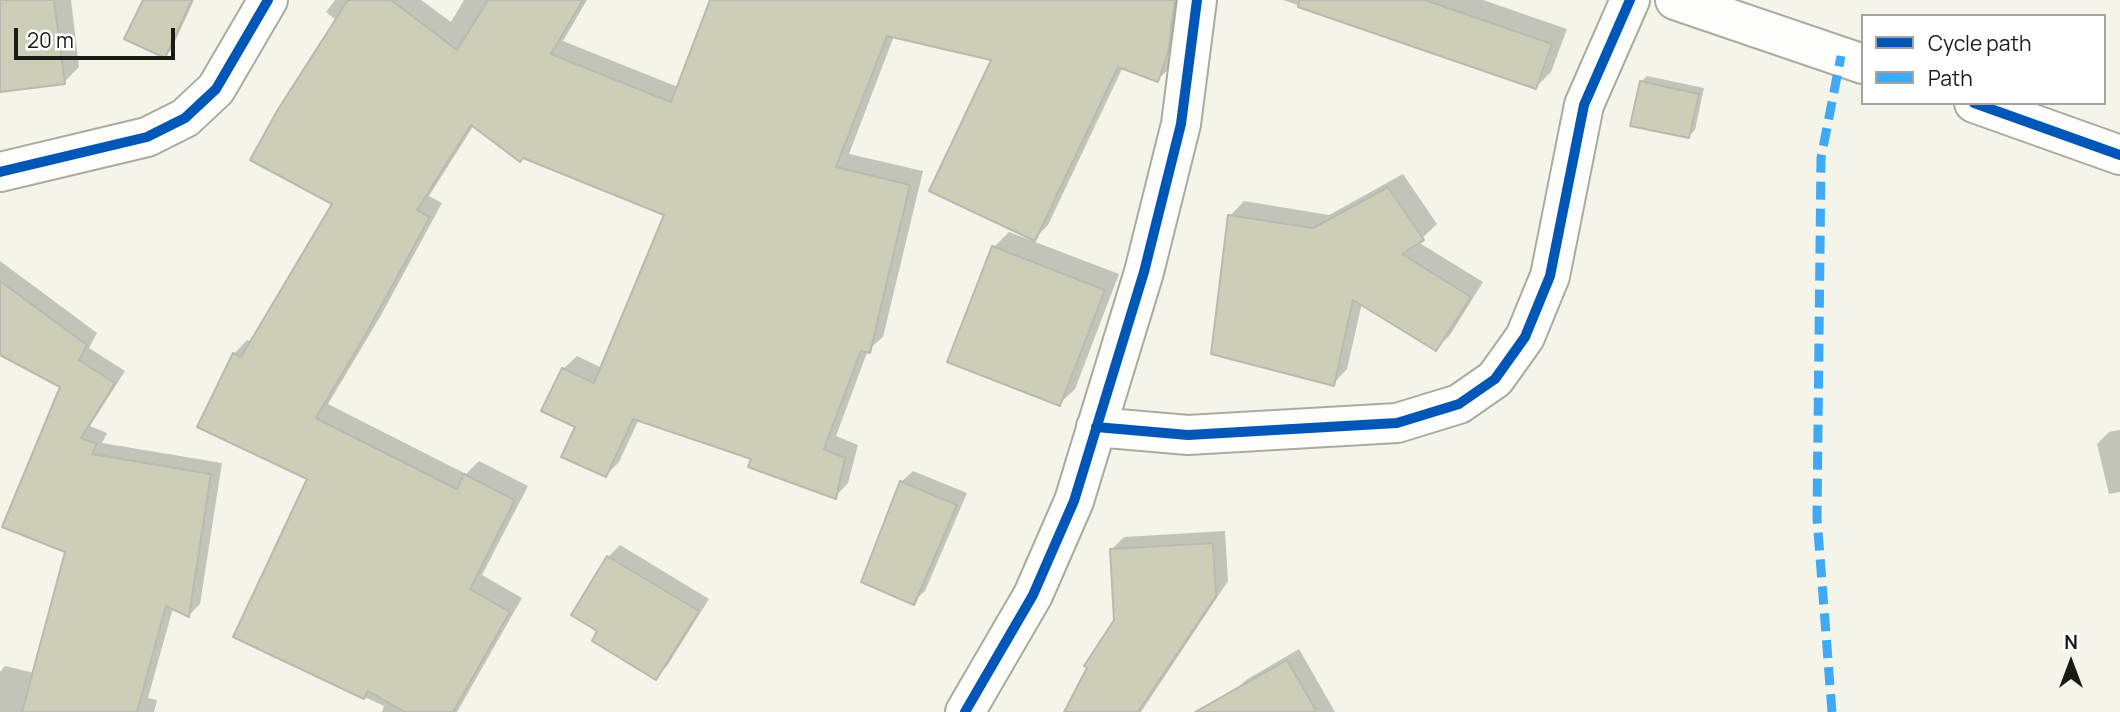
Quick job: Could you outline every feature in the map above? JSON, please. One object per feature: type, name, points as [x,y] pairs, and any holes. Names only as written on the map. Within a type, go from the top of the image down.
[{"type":"street","points":[[0,172],[147,137],[185,118],[216,89],[268,0]]},
{"type":"street","points":[[965,712],[1033,595],[1074,501],[1144,272],[1181,124],[1197,0]]},
{"type":"street","points":[[1096,427],[1188,435],[1397,423],[1459,404],[1495,379],[1525,337],[1550,276],[1584,105],[1630,0]]},
{"type":"street","points":[[1675,0],[1861,63]]},
{"type":"street","points":[[1980,105],[2120,155]]},
{"type":"building","points":[[0,0],[54,0],[65,84],[0,92]]},
{"type":"building","points":[[143,0],[192,0],[165,58],[124,39]]},
{"type":"building","points":[[348,0],[391,0],[457,50],[488,0],[583,0],[551,54],[671,102],[710,0],[1175,0],[1168,53],[1158,82],[1118,67],[1035,241],[929,191],[991,60],[887,36],[836,167],[910,185],[870,353],[861,351],[824,449],[845,458],[836,499],[748,467],[751,459],[633,419],[606,477],[561,457],[575,427],[541,411],[562,368],[594,383],[664,215],[523,158],[520,162],[471,125],[417,210],[430,217],[316,418],[457,489],[464,474],[515,500],[470,589],[510,612],[453,712],[405,712],[368,691],[364,699],[233,637],[307,479],[197,427],[233,353],[241,357],[332,204],[250,160],[277,111]]},
{"type":"building","points":[[1299,0],[1425,0],[1552,44],[1536,89],[1298,7]]},
{"type":"building","points":[[1640,81],[1699,94],[1689,138],[1630,126]]},
{"type":"building","points":[[1388,187],[1424,240],[1402,254],[1471,297],[1436,351],[1353,300],[1334,386],[1211,354],[1228,215],[1313,228]]},
{"type":"building","points":[[992,246],[1105,290],[1060,406],[947,362]]},
{"type":"building","points":[[0,281],[87,345],[79,360],[115,383],[81,438],[97,444],[92,454],[211,474],[189,617],[166,606],[137,712],[22,712],[65,552],[2,527],[60,387],[0,355]]},
{"type":"building","points":[[900,481],[957,505],[914,605],[861,582]]},
{"type":"building","points":[[1213,543],[1216,596],[1138,712],[1064,712],[1087,668],[1084,666],[1114,620],[1110,549]]},
{"type":"building","points":[[607,556],[699,611],[656,680],[592,641],[597,631],[571,615]]},
{"type":"building","points":[[1287,660],[1317,712],[1195,712]]},
{"type":"marked path","points":[[1832,712],[1817,518],[1821,158],[1841,56]]},
{"type":"cycle path","points":[[0,172],[147,137],[185,118],[216,89],[268,0]]},
{"type":"cycle path","points":[[965,712],[1033,595],[1074,501],[1144,272],[1181,124],[1197,0]]},
{"type":"cycle path","points":[[1096,427],[1188,435],[1397,423],[1459,404],[1495,379],[1525,337],[1550,276],[1584,105],[1630,0]]},
{"type":"cycle path","points":[[1980,105],[2120,155]]}]
